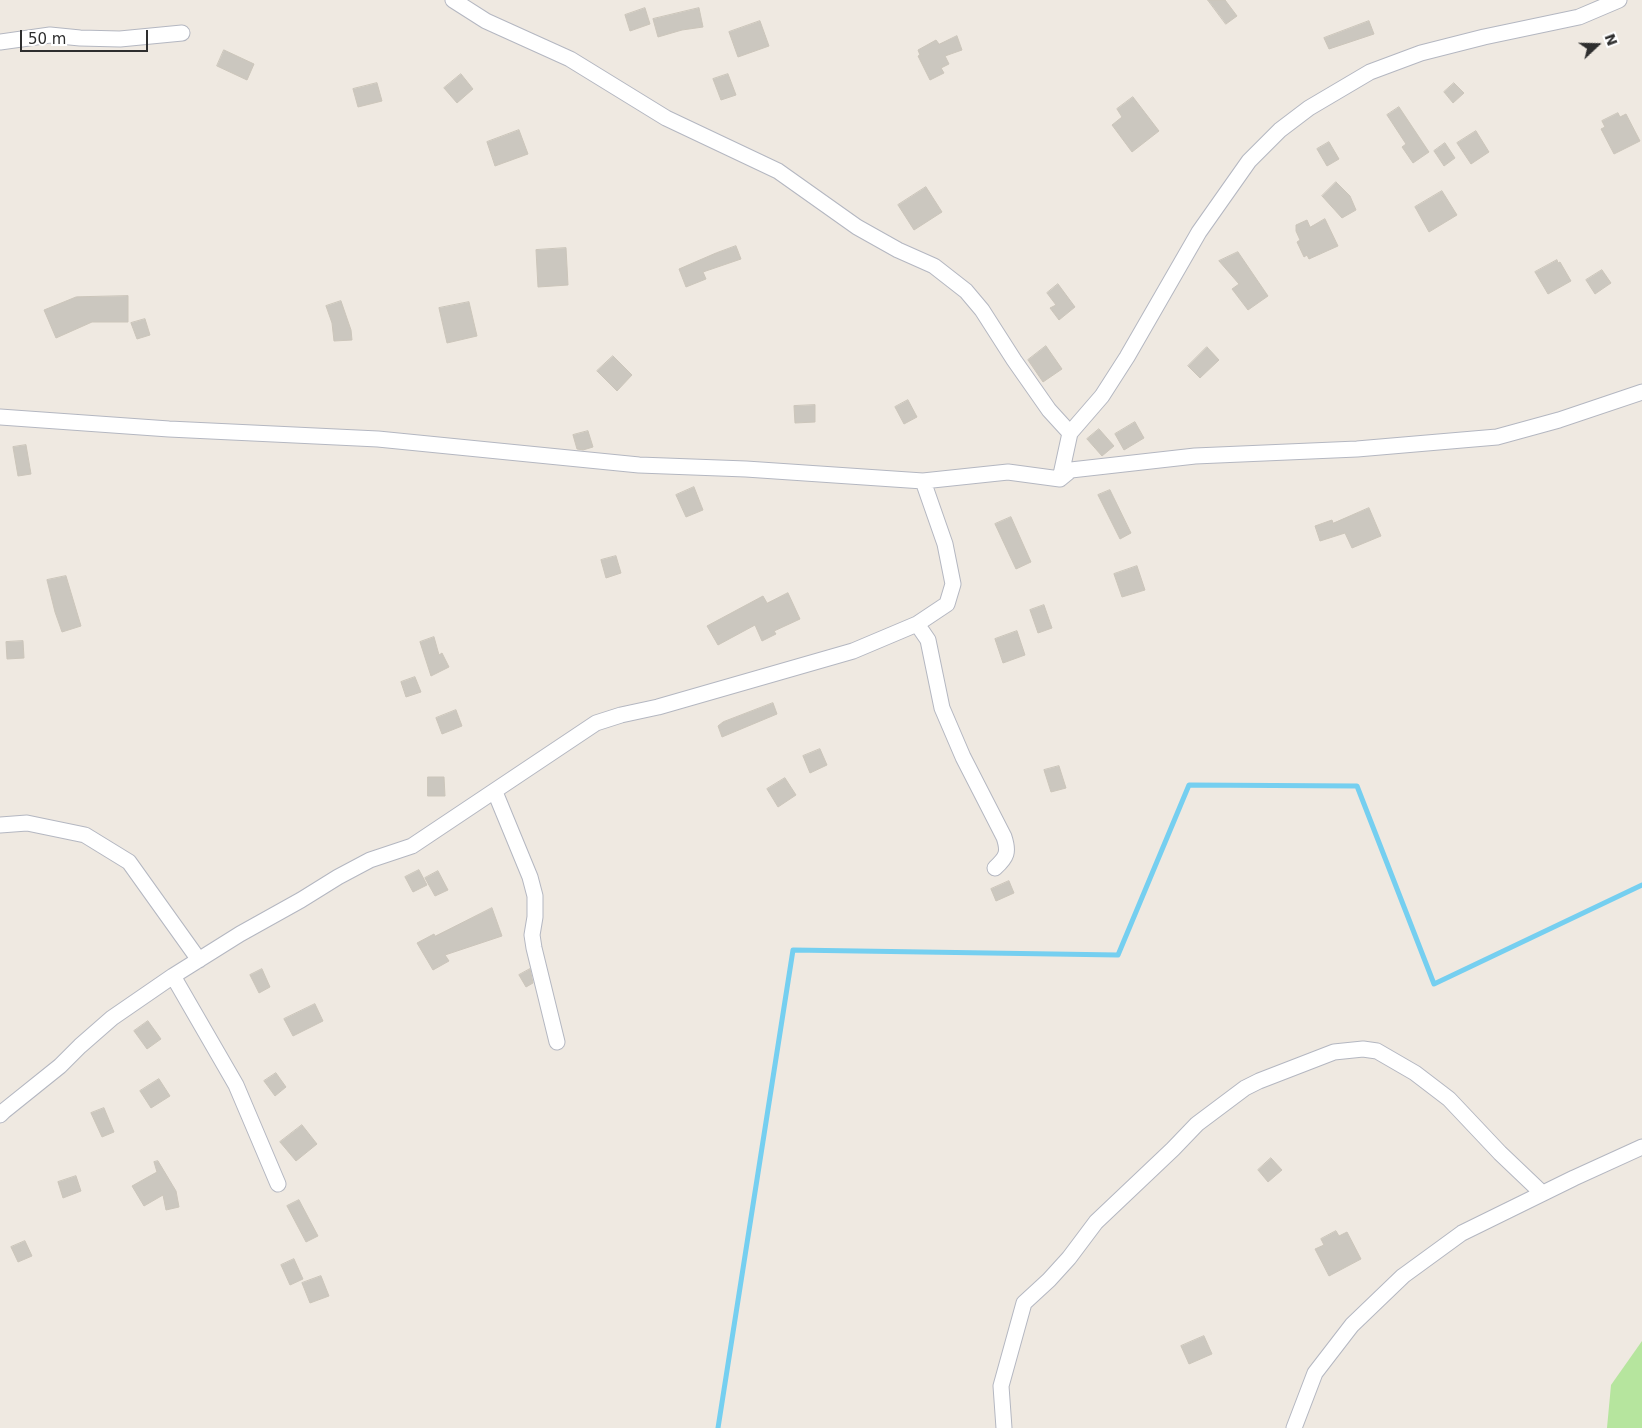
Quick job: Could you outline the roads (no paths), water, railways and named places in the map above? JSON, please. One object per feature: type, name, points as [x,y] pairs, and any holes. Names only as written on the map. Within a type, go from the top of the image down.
[{"type":"street","points":[[453,0],[486,21],[570,59],[666,118],[778,171],[857,227],[898,250],[934,266],[966,291],[982,310],[1049,410],[1070,433]]},
{"type":"street","points":[[1060,479],[1070,433],[1102,396],[1127,358],[1199,232],[1249,161],[1287,124],[1309,108],[1370,72],[1420,53],[1579,17],[1619,0]]},
{"type":"street","points":[[0,42],[50,35],[120,39],[182,34]]},
{"type":"street","points":[[0,417],[170,429],[378,439],[639,465],[746,469],[923,480],[1008,472],[1060,479],[1071,470],[1194,456],[1358,449],[1497,437],[1559,420],[1642,392]]},
{"type":"street","points":[[0,1115],[60,1066],[112,1018],[173,976],[338,877],[370,860],[412,846],[596,724],[621,715],[658,707],[853,651],[917,624],[947,604],[953,584],[945,544],[923,480]]},
{"type":"street","points":[[917,624],[928,640],[942,708],[963,757],[1008,848],[1004,860],[996,868]]},
{"type":"street","points":[[495,792],[530,878],[535,896],[535,918],[532,935],[557,1042]]},
{"type":"street","points":[[0,825],[27,823],[85,835],[130,862],[199,960]]},
{"type":"street","points":[[173,976],[236,1085],[278,1184]]},
{"type":"street","points":[[1004,1428],[1001,1386],[1024,1303],[1070,1258],[1096,1222],[1197,1124],[1246,1088],[1259,1081],[1334,1052],[1363,1049],[1377,1051],[1415,1073],[1449,1098],[1500,1153],[1542,1193]]},
{"type":"street","points":[[1294,1428],[1315,1373],[1352,1325],[1403,1276],[1462,1233],[1542,1193],[1642,1147]]},
{"type":"waterway","points":[[718,1428],[793,950],[1118,955],[1189,785],[1357,786],[1434,984],[1642,885]]}]
